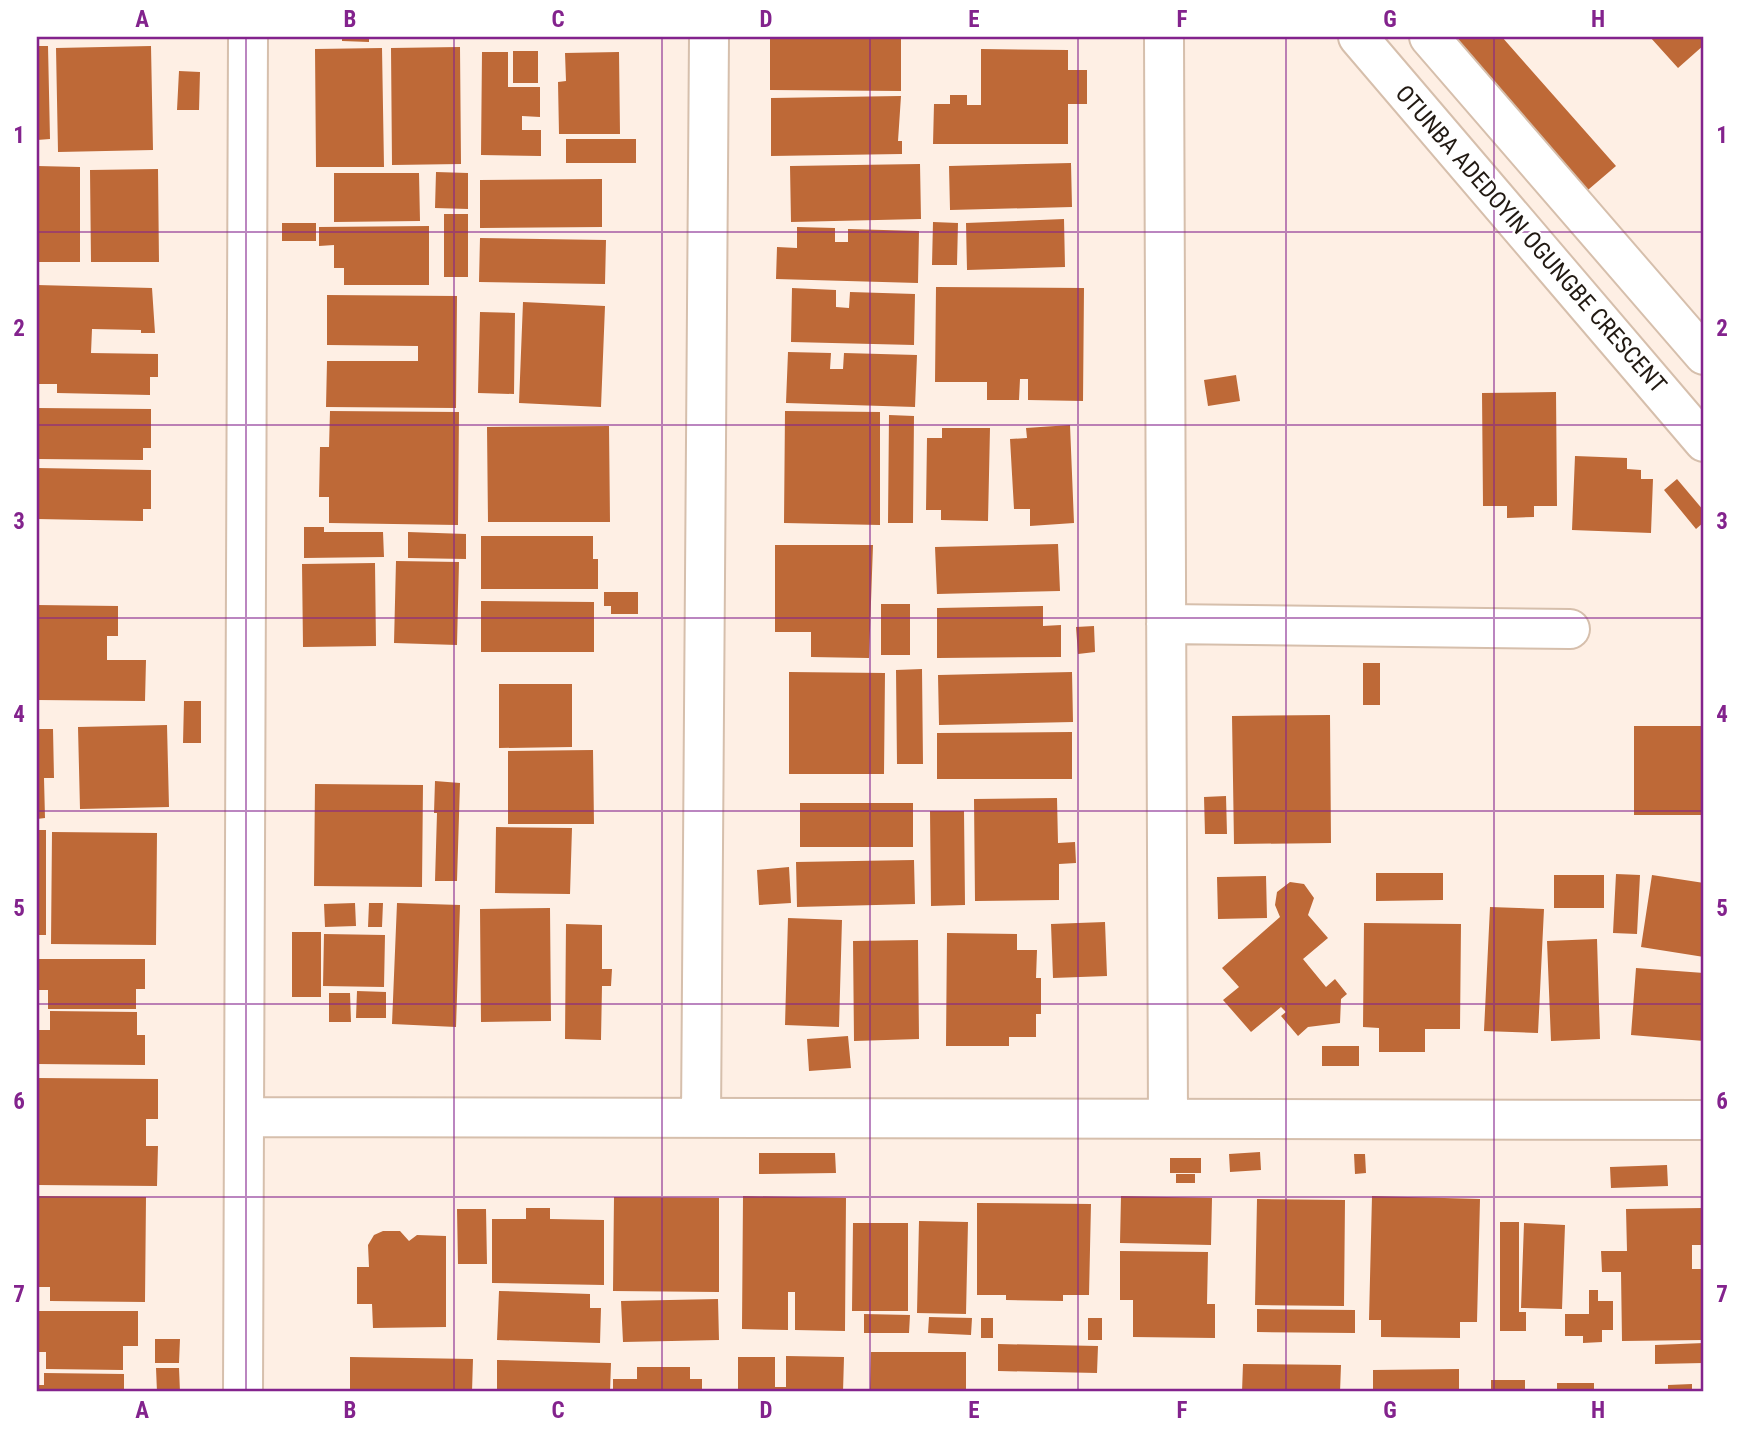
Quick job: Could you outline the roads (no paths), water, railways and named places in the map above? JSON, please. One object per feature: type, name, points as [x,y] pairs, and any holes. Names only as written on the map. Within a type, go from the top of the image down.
[{"type":"street","points":[[243,1392],[248,37]]},
{"type":"street","points":[[701,1118],[709,37]]},
{"type":"street","points":[[1164,37],[1168,1119]]},
{"type":"street","name":"OTUNBA ADEDOYIN OGUNGBE CRESCENT","points":[[1357,37],[1704,442]]},
{"type":"street","points":[[1429,37],[1704,355]]},
{"type":"street","points":[[1420,110],[1461,74]]},
{"type":"street","points":[[1166,624],[1570,629]]},
{"type":"street","points":[[244,1117],[1704,1120]]}]
